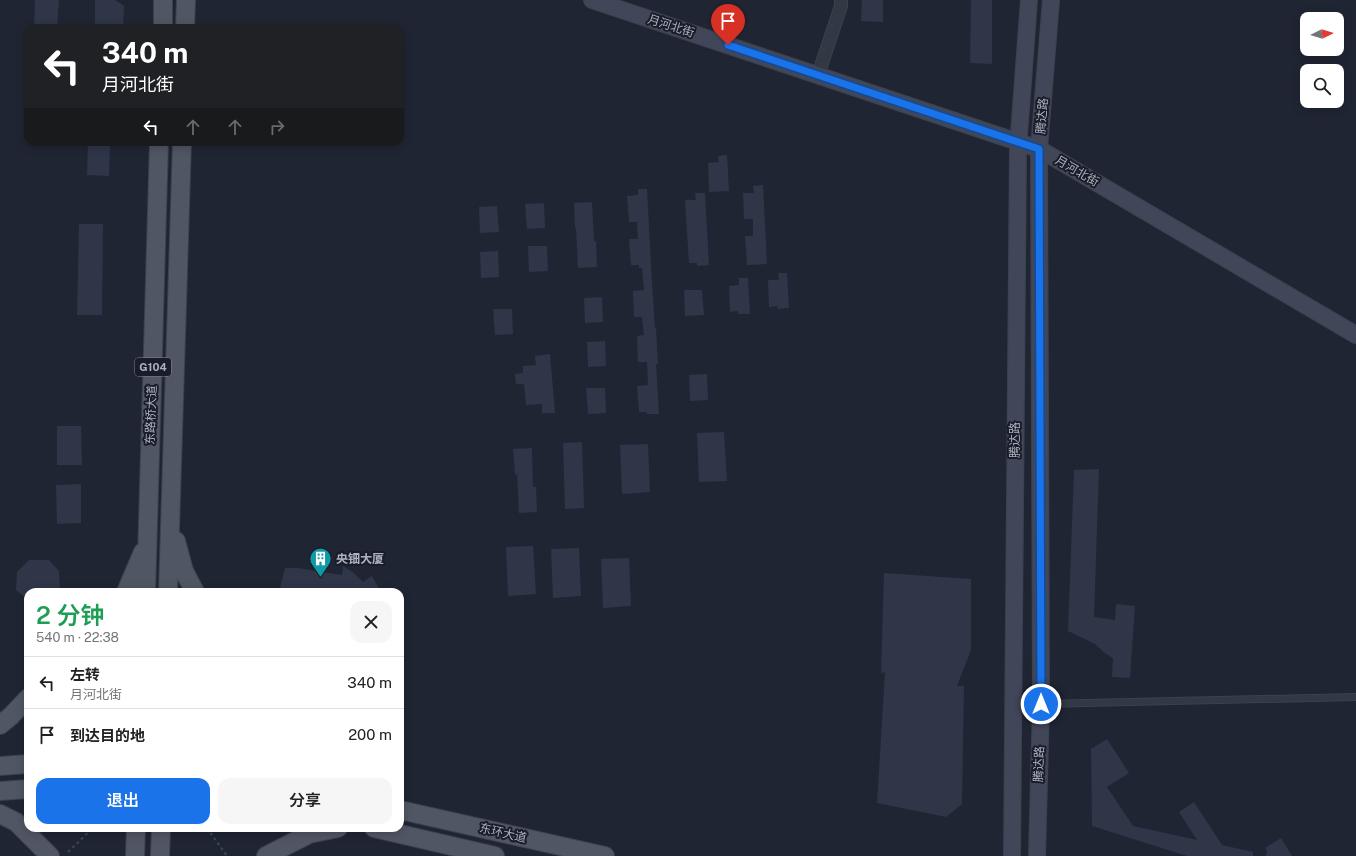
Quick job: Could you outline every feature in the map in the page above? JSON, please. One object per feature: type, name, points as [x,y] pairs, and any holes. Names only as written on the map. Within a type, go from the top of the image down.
[{"type":"main road","points":[[163,24],[164,0]]},
{"type":"main road","points":[[185,24],[186,0]]},
{"type":"main road","name":"月河北街","points":[[592,0],[1039,149],[1356,335]]},
{"type":"main road","name":"腾达路","points":[[1012,856],[1018,142],[1029,0]]},
{"type":"main road","name":"腾达路","points":[[1037,856],[1041,704],[1039,149],[1051,0]]},
{"type":"main road","name":"东路桥大道","points":[[146,588],[159,146]]},
{"type":"main road","name":"东路桥大道","points":[[168,588],[182,146]]},
{"type":"main road","points":[[170,523],[184,571],[193,588]]},
{"type":"main road","points":[[128,588],[148,541]]},
{"type":"main road","points":[[0,725],[24,702]]},
{"type":"main road","points":[[0,766],[24,764]]},
{"type":"main road","points":[[0,791],[24,789]]},
{"type":"main road","name":"东环大道","points":[[404,811],[605,856]]},
{"type":"main road","points":[[0,814],[16,822],[24,830]]},
{"type":"main road","points":[[26,832],[50,856]]},
{"type":"main road","points":[[135,856],[136,832]]},
{"type":"main road","points":[[160,856],[161,832]]},
{"type":"main road","points":[[266,856],[309,834],[319,832]]},
{"type":"main road","name":"东环大道","points":[[391,832],[495,856]]},
{"type":"street","points":[[818,75],[841,6],[841,0]]},
{"type":"lane","points":[[1041,704],[1356,697]]},
{"type":"path","points":[[68,852],[89,832]]},
{"type":"path","points":[[210,832],[227,856]]},
{"type":"building","points":[[35,0],[59,0],[57,24],[34,24]]},
{"type":"building","points":[[95,0],[115,0],[124,6],[123,24],[95,24]]},
{"type":"building","points":[[862,0],[883,0],[883,22],[861,21]]},
{"type":"building","points":[[971,0],[992,0],[992,64],[970,63]]},
{"type":"building","points":[[88,146],[110,146],[109,176],[87,175]]},
{"type":"building","points":[[727,155],[729,191],[709,192],[708,163],[719,162],[718,156]]},
{"type":"building","points":[[763,185],[767,264],[747,265],[745,236],[753,236],[753,219],[744,219],[743,193],[754,193],[753,186]]},
{"type":"building","points":[[638,189],[647,189],[658,364],[656,364],[659,414],[639,412],[637,386],[648,385],[647,362],[638,362],[637,336],[644,335],[642,317],[634,317],[633,291],[644,290],[642,268],[639,268],[639,265],[631,265],[629,239],[638,239],[637,222],[629,222],[627,196],[638,195]]},
{"type":"building","points":[[695,193],[705,193],[709,265],[697,266],[697,263],[689,263],[685,200],[696,200]]},
{"type":"building","points":[[592,202],[597,267],[578,268],[574,203]]},
{"type":"building","points":[[544,203],[545,228],[527,229],[525,204]]},
{"type":"building","points":[[497,206],[499,232],[480,233],[479,207]]},
{"type":"building","points":[[79,224],[103,224],[102,315],[77,315]]},
{"type":"building","points":[[528,246],[547,246],[548,271],[529,272]]},
{"type":"building","points":[[498,251],[499,277],[481,278],[480,252]]},
{"type":"building","points":[[778,273],[787,273],[789,308],[778,309],[777,306],[769,307],[768,280],[779,280]]},
{"type":"building","points":[[739,278],[748,278],[750,314],[738,314],[738,311],[730,312],[729,286],[739,285]]},
{"type":"building","points":[[684,290],[702,290],[704,315],[685,316]]},
{"type":"building","points":[[602,297],[603,322],[585,323],[584,298]]},
{"type":"building","points":[[493,309],[512,309],[513,334],[495,335]]},
{"type":"building","points":[[605,341],[606,366],[588,367],[587,342]]},
{"type":"building","points":[[550,354],[555,413],[542,413],[542,404],[526,405],[524,384],[516,384],[515,374],[523,373],[523,366],[536,365],[535,356]]},
{"type":"building","points":[[707,374],[708,400],[690,401],[689,375]]},
{"type":"building","points":[[586,388],[605,388],[606,413],[588,414]]},
{"type":"building","points":[[57,426],[81,426],[82,465],[57,465]]},
{"type":"building","points":[[724,432],[727,481],[699,482],[697,433]]},
{"type":"building","points":[[582,442],[584,508],[565,509],[563,443]]},
{"type":"building","points":[[648,444],[650,492],[622,494],[620,445]]},
{"type":"building","points":[[532,448],[533,487],[536,487],[537,512],[519,513],[517,474],[515,475],[513,449]]},
{"type":"building","points":[[1099,469],[1094,617],[1115,620],[1116,604],[1135,606],[1130,678],[1112,677],[1113,658],[1095,644],[1068,631],[1074,470]]},
{"type":"building","points":[[81,484],[81,523],[57,524],[56,485]]},
{"type":"building","points":[[533,546],[536,594],[508,596],[506,547]]},
{"type":"building","points":[[579,548],[581,596],[553,598],[551,549]]},
{"type":"building","points":[[629,558],[631,606],[603,608],[601,559]]},
{"type":"building","points":[[29,560],[49,560],[59,571],[60,588],[24,588],[24,597],[16,590],[17,572]]},
{"type":"building","name":"央钿大厦","points":[[343,566],[354,573],[363,582],[372,576],[379,588],[280,588],[285,568],[298,568],[342,575]]},
{"type":"building","points":[[884,573],[971,579],[971,650],[957,686],[964,686],[962,804],[946,817],[877,803],[885,672],[881,673]]},
{"type":"building","points":[[1107,739],[1129,773],[1107,787],[1133,826],[1197,840],[1179,812],[1194,802],[1222,845],[1253,852],[1253,856],[1187,856],[1092,826],[1091,749]]},
{"type":"building","points":[[1281,838],[1292,856],[1266,856],[1267,850],[1265,848]]},
{"type":"place","name":"央钿大厦","points":[[321,578]]},
{"type":"route","points":[[728,45],[1039,149],[1041,704]]}]
